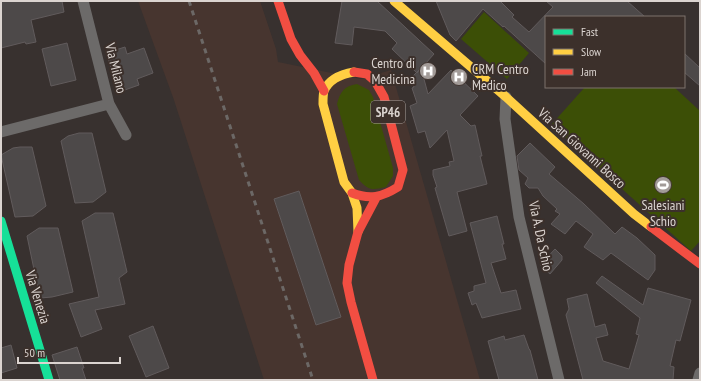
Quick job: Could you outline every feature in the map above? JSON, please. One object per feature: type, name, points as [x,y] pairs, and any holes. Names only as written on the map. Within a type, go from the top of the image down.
[{"type":"main road","points":[[278,1],[291,39],[300,56],[314,74],[324,91]]},
{"type":"main road","name":"Via San Giovanni Bosco","points":[[394,1],[506,98],[634,214],[700,264]]},
{"type":"main road","name":"SP46","points":[[300,56],[324,68],[342,74],[356,71],[367,74],[375,81],[384,97],[403,170],[398,187],[376,198]]},
{"type":"main road","points":[[342,74],[332,81],[324,91],[323,104],[344,182],[352,193],[357,208],[358,232]]},
{"type":"main road","points":[[352,193],[362,197],[376,198],[358,232],[349,265],[348,283],[351,302],[373,380]]},
{"type":"main road","name":"Via Venezia","points":[[1,221],[49,380]]},
{"type":"street","name":"Via Milano","points":[[1,132],[109,104],[83,1]]},
{"type":"street","name":"Via A. Da Schio","points":[[506,98],[505,119],[519,217],[559,380]]},
{"type":"street","points":[[109,104],[126,135]]},
{"type":"street","points":[[698,380],[700,373]]},
{"type":"shaded area","points":[[138,1],[260,1],[276,49],[278,62],[361,79],[391,70],[480,380],[264,380],[174,100]]},
{"type":"green space","points":[[484,12],[529,53],[507,79],[461,39]]},
{"type":"green space","points":[[357,84],[369,90],[373,97],[393,168],[393,176],[386,187],[371,189],[359,180],[337,104],[343,90],[349,86]]},
{"type":"green space","name":"Salesiani Schio","points":[[584,88],[675,88],[700,111],[700,241],[691,251],[551,125]]},
{"type":"building","points":[[1,1],[62,1],[64,12],[31,20],[36,42],[26,44],[25,42],[1,48]]},
{"type":"building","points":[[342,1],[377,1],[434,54],[417,73],[392,49],[397,43],[385,31],[354,27],[352,45],[335,43]]},
{"type":"building","points":[[436,1],[500,1],[514,15],[512,17],[529,32],[553,7],[546,1],[627,1],[644,16],[545,16],[545,63],[483,9],[456,41],[450,35]]},
{"type":"building","points":[[67,43],[76,80],[51,86],[42,49]]},
{"type":"building","points":[[125,47],[127,54],[144,48],[153,73],[137,79],[139,85],[119,92],[106,53]]},
{"type":"building","points":[[685,54],[700,68],[700,86],[685,73]]},
{"type":"building","points":[[421,68],[428,94],[451,70],[478,96],[460,115],[471,126],[475,125],[482,156],[480,156],[487,184],[457,192],[467,231],[449,236],[435,188],[437,187],[433,170],[450,166],[449,162],[454,161],[447,130],[430,148],[425,131],[418,133],[410,106],[417,103],[412,88],[414,87],[411,78]]},
{"type":"building","points":[[79,133],[92,133],[106,192],[93,202],[75,203],[61,141],[68,136]]},
{"type":"building","points":[[530,143],[555,167],[549,174],[584,204],[615,234],[622,227],[637,238],[655,255],[655,270],[648,280],[611,253],[603,260],[584,247],[593,234],[576,221],[565,234],[551,224],[560,214],[555,211],[557,209],[543,196],[538,188],[529,188],[525,184],[528,178],[519,170],[517,156]]},
{"type":"building","points":[[32,147],[46,206],[33,216],[15,217],[1,155],[13,148]]},
{"type":"building","points":[[299,191],[341,317],[316,325],[274,199]]},
{"type":"building","points":[[95,213],[113,213],[127,272],[119,278],[125,304],[95,310],[102,329],[81,337],[69,304],[99,297],[82,221]]},
{"type":"building","points":[[497,216],[506,259],[491,263],[501,293],[516,290],[521,309],[482,318],[476,303],[472,305],[468,293],[474,291],[474,286],[486,283],[470,223]]},
{"type":"building","points":[[39,228],[58,228],[73,292],[40,298],[27,236]]},
{"type":"building","points":[[555,249],[562,256],[562,260],[550,274],[540,265]]},
{"type":"building","points":[[602,276],[643,305],[648,288],[691,300],[680,341],[676,340],[670,366],[674,367],[673,380],[583,380],[566,315],[569,309],[567,299],[587,294],[595,327],[605,324],[608,335],[596,338],[603,361],[629,369],[639,335],[636,334],[640,318],[596,283]]},
{"type":"building","points":[[153,326],[169,368],[146,377],[129,336]]},
{"type":"building","points":[[524,335],[530,350],[538,380],[499,380],[488,341],[504,336],[505,340]]},
{"type":"building","points":[[11,345],[17,368],[1,373],[1,348]]},
{"type":"building","points":[[77,347],[84,368],[82,368],[86,380],[60,380],[52,355]]},
{"type":"railway","points":[[189,1],[313,380]]},
{"type":"traffic: fast","points":[[1,221],[49,380]]},
{"type":"traffic: slow","points":[[394,1],[506,97],[634,214],[651,227]]},
{"type":"traffic: slow","points":[[354,72],[345,74],[329,83],[324,91],[323,104],[344,182],[352,193],[357,208],[358,232]]},
{"type":"traffic: jam","points":[[278,1],[291,39],[300,55],[314,73],[324,91]]},
{"type":"traffic: jam","points":[[352,193],[370,197],[387,193],[398,187],[403,170],[384,97],[375,81],[367,74],[354,72]]},
{"type":"traffic: jam","points":[[373,380],[347,283],[349,265],[358,232],[376,198]]},
{"type":"traffic: jam","points":[[651,227],[700,264]]},
{"type":"place","name":"Centro di Medicina","points":[[428,71]]},
{"type":"place","name":"CRM Centro Medico","points":[[459,77]]},
{"type":"place","name":"Salesiani Schio","points":[[663,185]]}]
